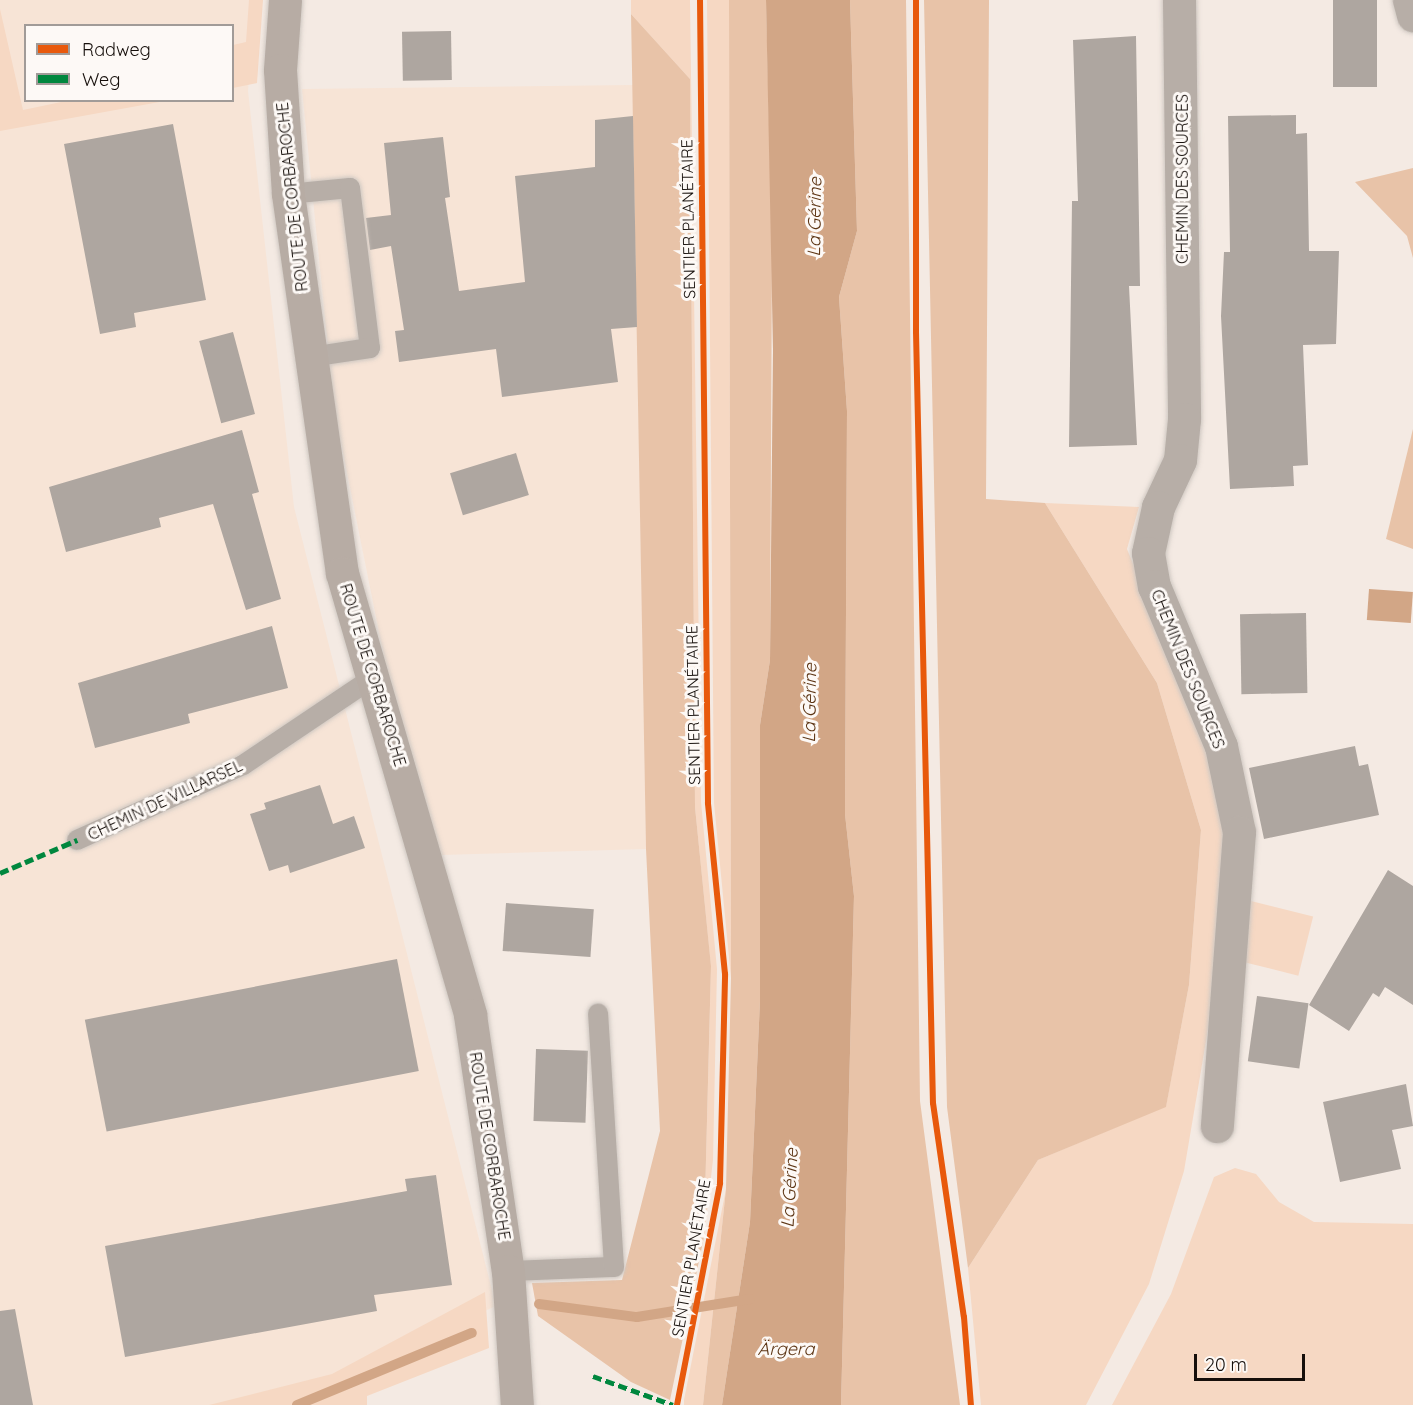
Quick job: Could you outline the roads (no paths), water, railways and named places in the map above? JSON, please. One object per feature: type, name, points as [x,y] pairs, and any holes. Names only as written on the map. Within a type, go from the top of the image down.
[{"type":"street","name":"ROUTE DE CORBAROCHE","points":[[285,0],[280,70],[288,194],[342,573],[370,679],[420,827],[470,1015],[508,1271],[517,1405]]},
{"type":"street","name":"CHEMIN DES SOURCES","points":[[1179,0],[1184,419],[1180,460],[1158,507],[1148,553],[1154,585],[1221,746],[1239,832],[1217,1126]]},
{"type":"street","points":[[1408,0],[1413,15]]},
{"type":"lane","points":[[288,194],[350,188],[370,348],[310,357]]},
{"type":"lane","name":"CHEMIN DE VILLARSEL","points":[[77,840],[243,765],[370,679]]},
{"type":"lane","points":[[508,1271],[614,1267],[598,1014]]},
{"type":"water","name":"Ärgera","points":[[766,0],[850,0],[857,231],[839,297],[847,411],[845,814],[854,896],[841,1405],[722,1405],[750,1222],[760,1001],[760,725],[770,660],[773,350]]},
{"type":"water","points":[[1369,589],[1413,592],[1411,623],[1367,620]]},
{"type":"waterway","points":[[539,1304],[637,1317],[750,1299]]},
{"type":"waterway","points":[[297,1405],[472,1333]]},
{"type":"water label","name":"La Gérine","points":[[815,217]]},
{"type":"water label","name":"La Gérine","points":[[810,703]]},
{"type":"water label","name":"La Gérine","points":[[790,1188]]}]
